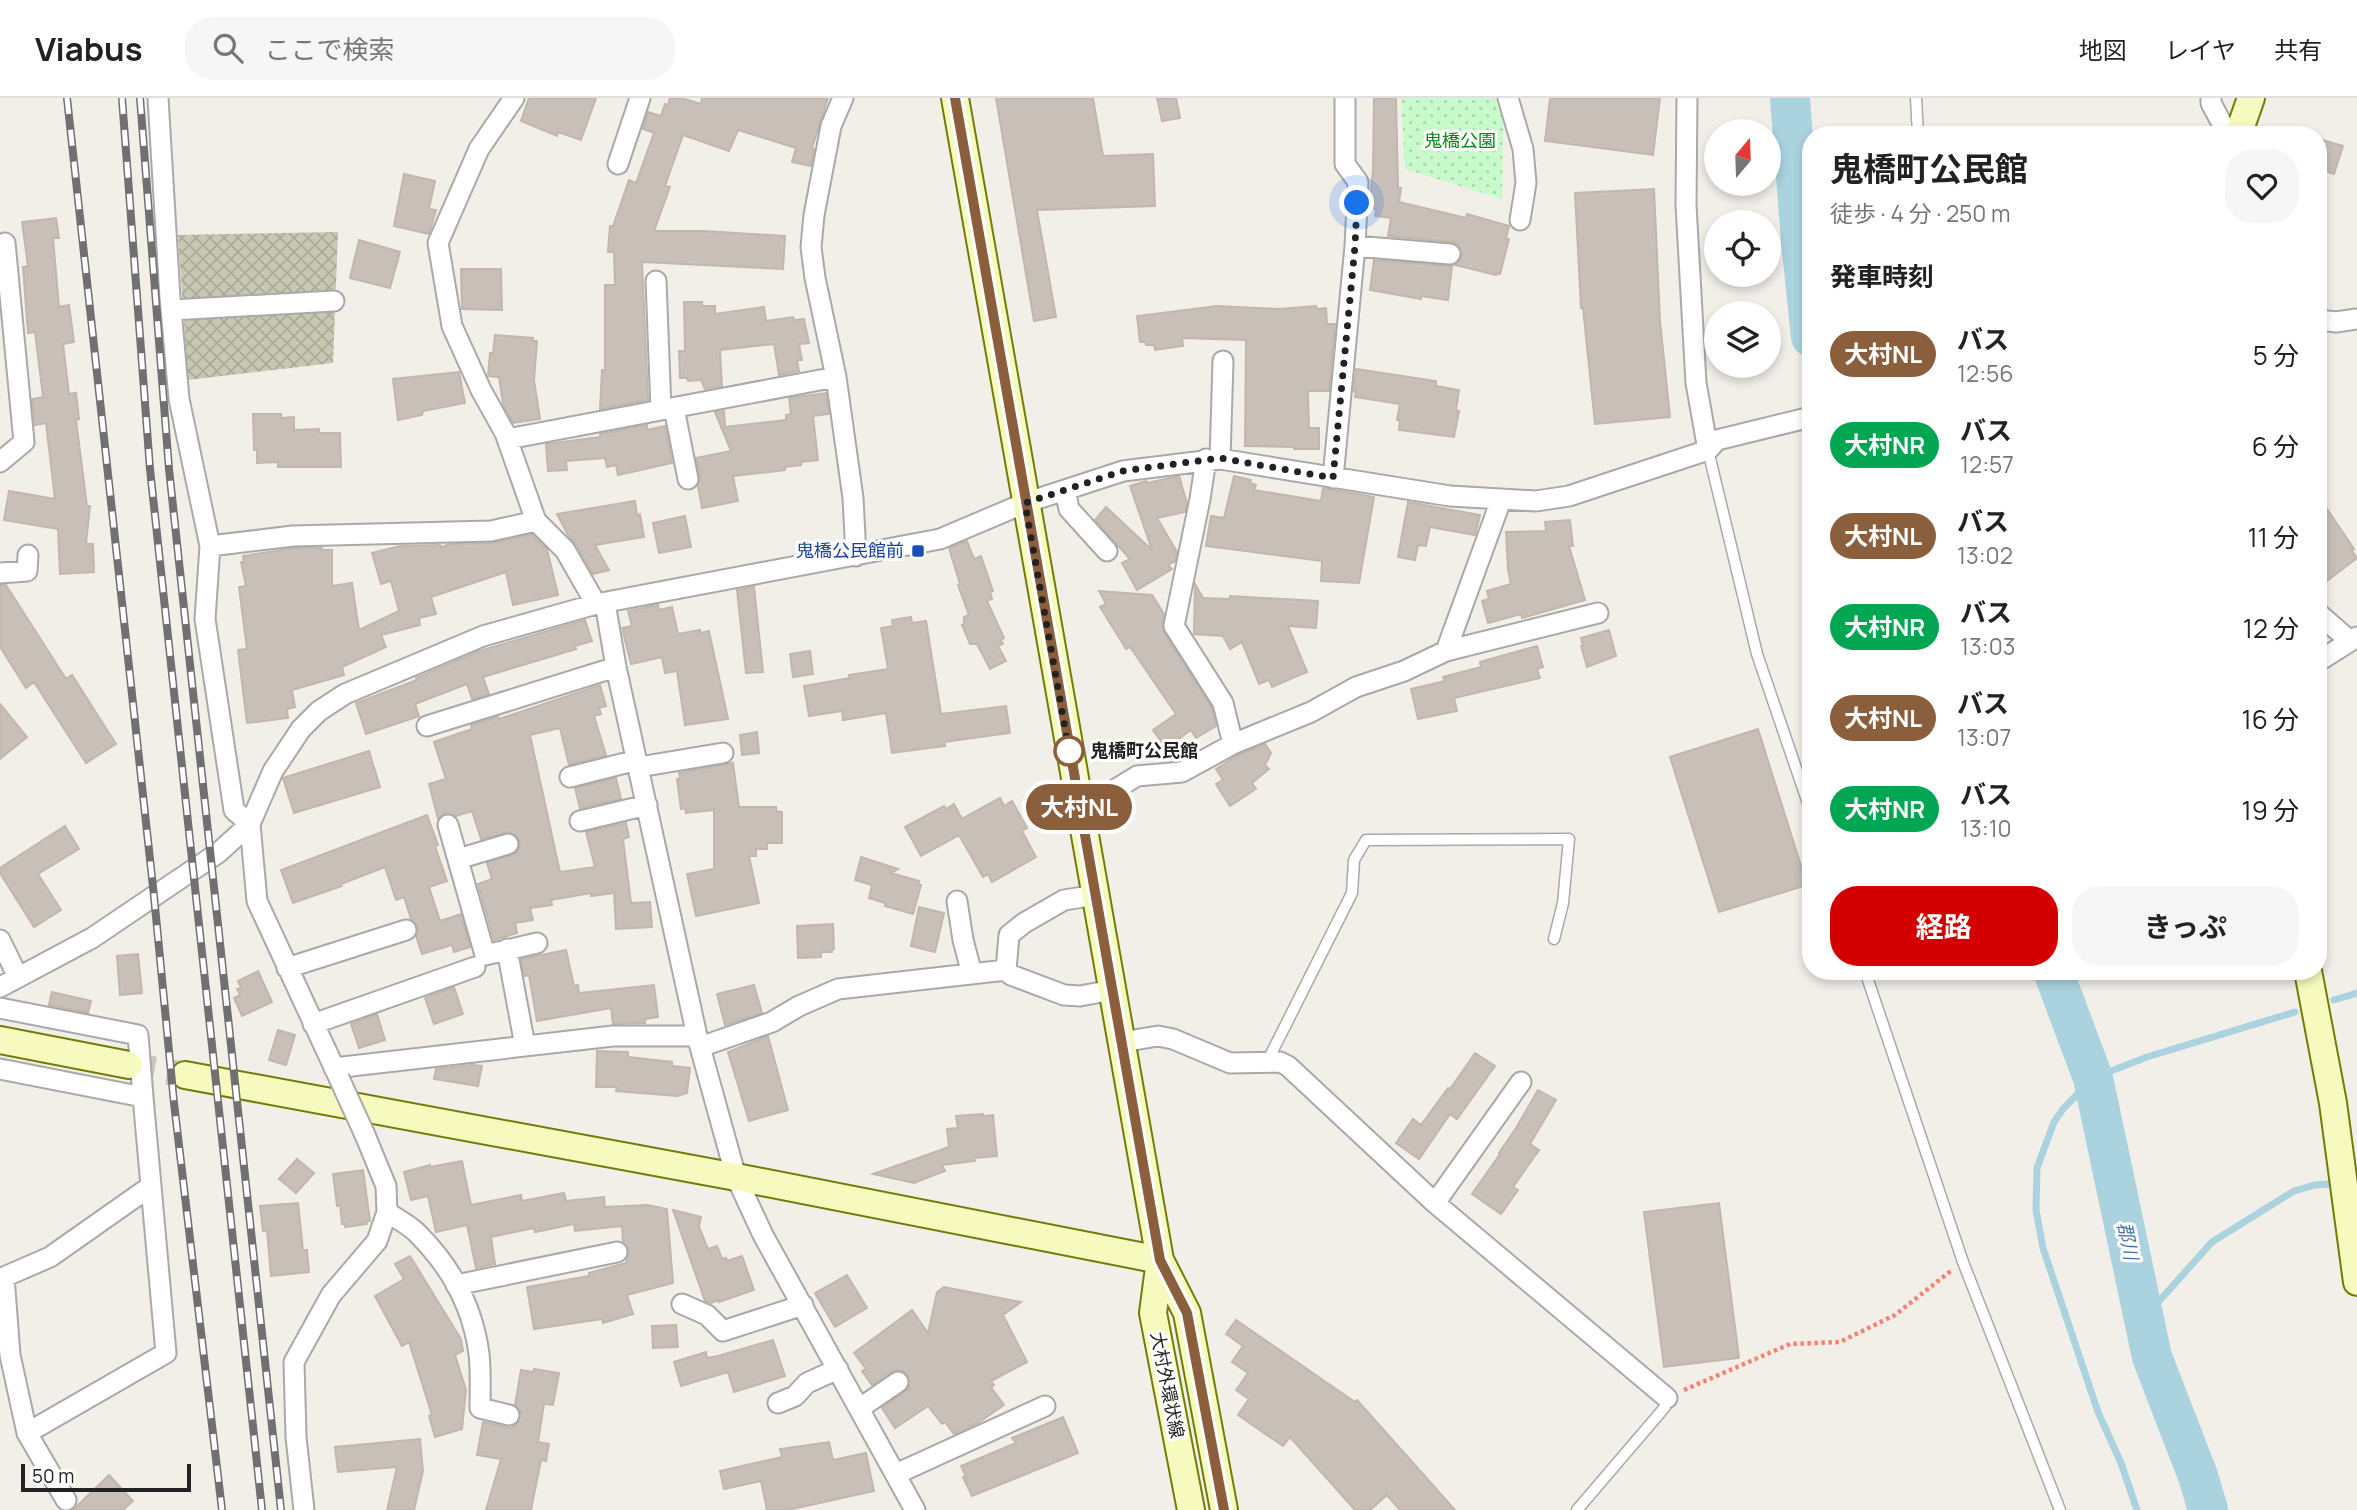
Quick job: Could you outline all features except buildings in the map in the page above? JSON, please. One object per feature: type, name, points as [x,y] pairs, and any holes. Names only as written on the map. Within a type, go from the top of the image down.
[{"type":"main road","name":"大村外環状線","points":[[955,98],[1160,1260],[1187,1313],[1224,1510]]},
{"type":"main road","points":[[2241,126],[2251,98]]},
{"type":"main road","points":[[2310,980],[2333,1103],[2357,1282]]},
{"type":"main road","points":[[0,1040],[129,1065]]},
{"type":"main road","points":[[185,1075],[736,1177],[1160,1260]]},
{"type":"main road","name":"大村外環状線","points":[[1160,1260],[1153,1313],[1191,1510]]},
{"type":"street","points":[[158,98],[178,399],[210,546],[205,619],[234,810],[250,824],[257,901],[386,1186],[387,1212],[377,1241],[331,1295],[294,1362],[296,1437],[304,1510]]},
{"type":"street","points":[[514,98],[479,149],[438,243],[452,326],[481,390],[505,433],[536,521],[565,550],[601,604],[698,1042],[736,1177],[763,1235],[915,1510]]},
{"type":"street","points":[[618,164],[640,98]]},
{"type":"street","points":[[843,98],[831,126],[814,215],[811,247],[835,377],[853,498],[856,556]]},
{"type":"street","points":[[1333,478],[1355,246],[1358,182],[1345,164],[1345,98]]},
{"type":"street","points":[[1508,98],[1523,149],[1526,183],[1520,220]]},
{"type":"street","points":[[1687,98],[1686,205],[1696,370],[1712,445]]},
{"type":"street","points":[[2211,98],[2223,126]]},
{"type":"street","points":[[0,462],[24,442],[5,243]]},
{"type":"street","points":[[1355,246],[1450,254]]},
{"type":"street","points":[[656,281],[667,409],[688,479]]},
{"type":"street","points":[[171,310],[334,301]]},
{"type":"street","points":[[2327,321],[2357,319]]},
{"type":"street","points":[[1223,362],[1213,459],[1200,499],[1174,626],[1223,703],[1233,744]]},
{"type":"street","points":[[508,439],[835,377]]},
{"type":"street","points":[[0,988],[92,938],[218,853],[250,824],[273,771],[301,729],[319,710],[345,694],[483,636],[601,604],[940,539],[1025,503],[1123,471],[1213,459],[1450,496],[1536,501],[1569,496],[1712,445],[1802,420]]},
{"type":"street","points":[[1065,490],[1069,509],[1107,551]]},
{"type":"street","points":[[1446,651],[1501,500]]},
{"type":"street","points":[[210,546],[293,536],[491,531],[536,521]]},
{"type":"street","points":[[0,573],[27,571],[27,555]]},
{"type":"street","points":[[1077,797],[1111,792],[1137,776],[1182,772],[1233,744],[1311,712],[1356,687],[1404,671],[1446,651],[1598,613]]},
{"type":"street","points":[[2327,620],[2354,639],[2327,656]]},
{"type":"street","points":[[428,726],[616,667]]},
{"type":"street","points":[[570,776],[723,753]]},
{"type":"street","points":[[580,821],[647,805]]},
{"type":"street","points":[[448,825],[485,955],[537,943]]},
{"type":"street","points":[[458,859],[508,844]]},
{"type":"street","points":[[1096,895],[1064,900],[1009,935],[1006,970],[1011,975],[1064,995],[1080,996],[1112,990]]},
{"type":"street","points":[[957,901],[972,974]]},
{"type":"street","points":[[287,968],[406,930]]},
{"type":"street","points":[[0,940],[18,977]]},
{"type":"street","points":[[507,949],[525,1046]]},
{"type":"street","points":[[313,1024],[475,967]]},
{"type":"street","points":[[336,1073],[525,1046],[613,1037],[698,1042],[772,1022],[799,1006],[838,989],[1006,970]]},
{"type":"street","points":[[0,1008],[138,1035],[166,1353],[27,1433]]},
{"type":"street","points":[[1122,1042],[1158,1036],[1173,1039],[1230,1063],[1280,1062],[1288,1066],[1435,1203],[1667,1398]]},
{"type":"street","points":[[0,1069],[143,1097]]},
{"type":"street","points":[[1435,1203],[1521,1082]]},
{"type":"street","points":[[66,1500],[27,1433],[10,1355],[4,1277],[50,1257],[151,1186]]},
{"type":"street","points":[[387,1212],[417,1232],[441,1260],[473,1322],[479,1356],[480,1408],[509,1415]]},
{"type":"street","points":[[456,1285],[617,1252]]},
{"type":"street","points":[[682,1304],[707,1315],[723,1331],[803,1305]]},
{"type":"street","points":[[778,1403],[794,1395],[807,1383],[838,1369]]},
{"type":"street","points":[[860,1408],[898,1382]]},
{"type":"street","points":[[896,1474],[1045,1406]]},
{"type":"lane","points":[[1916,98],[1918,126]]},
{"type":"lane","points":[[1712,445],[1757,654],[1802,786]]},
{"type":"lane","points":[[1267,1062],[1352,893],[1354,860],[1366,840],[1569,839],[1563,904],[1554,939]]},
{"type":"lane","points":[[1868,980],[1963,1262],[2060,1510]]},
{"type":"lane","points":[[1577,1510],[1665,1407],[1667,1398]]},
{"type":"path","points":[[1667,1398],[1790,1344],[1840,1342],[1895,1315],[1963,1262]]},
{"type":"shaded area","points":[[338,232],[333,363],[188,380],[178,235]]},
{"type":"green space","name":"鬼橋公園","points":[[1401,98],[1495,98],[1503,118],[1502,199],[1405,169]]},
{"type":"waterway","name":"郡川","points":[[1790,98],[1802,251]]},
{"type":"waterway","name":"郡川","points":[[2056,980],[2093,1078],[2152,1357],[2198,1476],[2208,1510]]},
{"type":"waterway","points":[[2334,1000],[2357,993]]},
{"type":"waterway","points":[[2137,1510],[2121,1463],[2098,1412],[2043,1248],[2036,1210],[2037,1168],[2054,1122],[2093,1078],[2147,1057],[2295,1012]]},
{"type":"waterway","points":[[2144,1318],[2212,1242],[2294,1191],[2315,1185],[2357,1182]]},
{"type":"tunnel","points":[[129,1065],[185,1075]]},
{"type":"railway","points":[[67,98],[174,1103],[222,1510]]},
{"type":"railway","points":[[122,98],[150,469],[262,1510]]},
{"type":"railway","points":[[140,98],[169,469],[281,1510]]},
{"type":"bus line","name":"大村NL","points":[[955,98],[1160,1260],[1187,1313],[1224,1510]]},
{"type":"place","name":"鬼橋公民館前","points":[[918,551]]},
{"type":"place","name":"鬼橋町公民館","points":[[1069,751]]},
{"type":"route","points":[[1069,751],[1070,756],[1025,503],[1123,471],[1206,459],[1220,458],[1333,478],[1357,203]]}]
